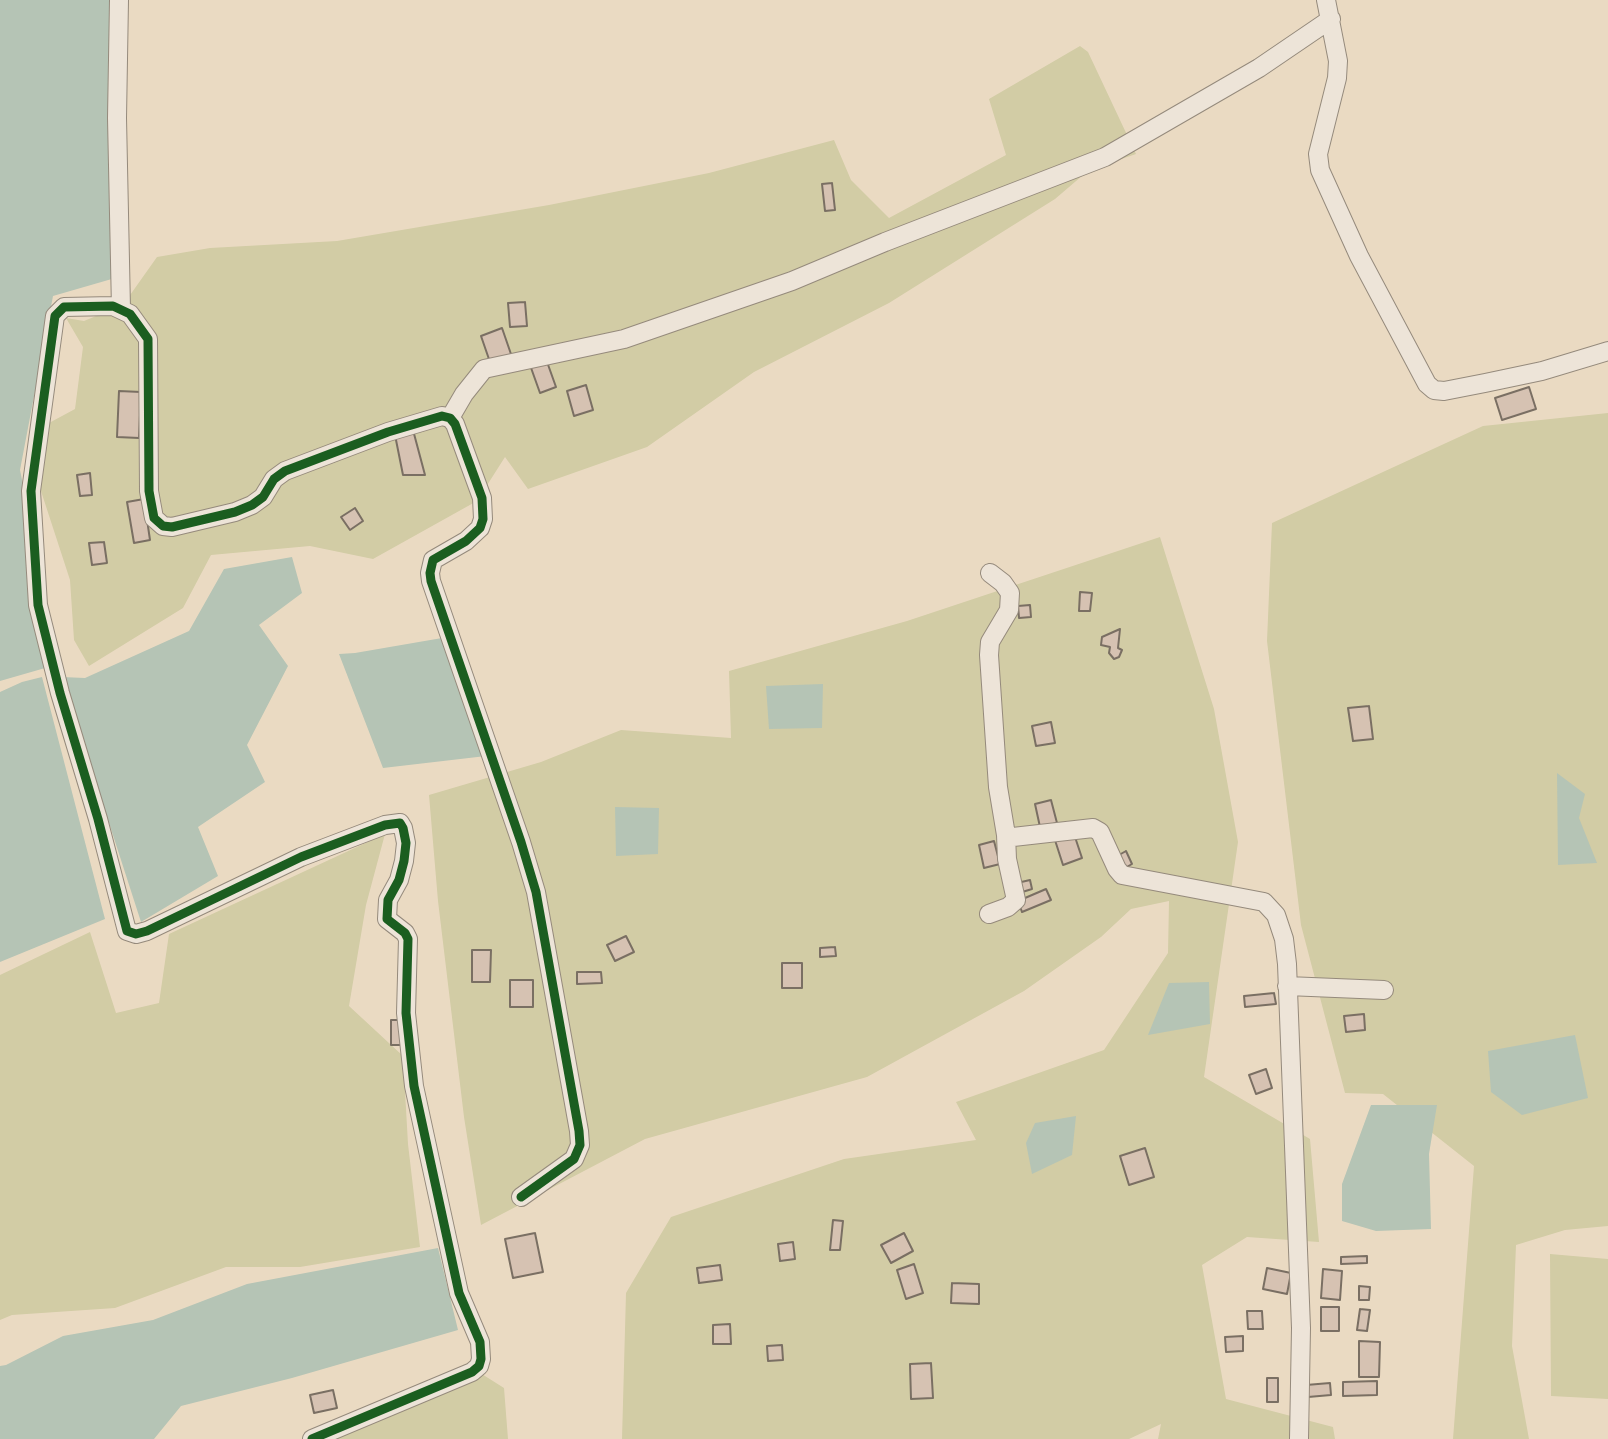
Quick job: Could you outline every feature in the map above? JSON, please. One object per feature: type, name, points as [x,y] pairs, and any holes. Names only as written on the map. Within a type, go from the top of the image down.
[{"type":"street","points":[[119,0],[117,118],[121,309]]},
{"type":"street","points":[[1326,0],[1338,61],[1337,78],[1320,141],[1320,170],[1359,257],[1427,384],[1434,390],[1444,391],[1542,371],[1608,351]]},
{"type":"street","points":[[450,418],[464,394],[484,369],[650,330],[792,281],[1105,157],[1259,68],[1331,19]]},
{"type":"street","points":[[312,1439],[472,1372],[479,1366],[481,1359],[480,1342],[459,1293],[414,1086],[406,1013],[408,939],[405,933],[387,919],[388,900],[399,880],[404,861],[406,843],[403,828],[400,823],[385,825],[301,857],[147,931],[136,934],[127,931],[38,605],[31,491],[55,316],[64,307],[105,305],[121,309],[130,314],[148,339],[151,510],[158,523],[163,526],[173,527],[235,512],[252,505],[263,497],[274,479],[285,471],[388,432],[438,417],[450,418],[455,424],[482,498],[483,519],[480,528],[466,541],[433,560],[430,565],[431,582],[536,892],[579,1131],[580,1145],[574,1159],[521,1197]]},
{"type":"street","points":[[989,914],[1008,907],[1016,900],[1007,859],[998,787],[989,655],[990,642],[1009,610],[1010,593],[1003,583],[990,573]]},
{"type":"street","points":[[1006,835],[1013,837],[1093,828],[1100,832],[1122,875],[1264,902],[1276,915],[1284,939],[1287,986],[1301,1328],[1299,1439]]},
{"type":"street","points":[[1287,986],[1384,990]]},
{"type":"shaded area","points":[[0,0],[121,0],[129,274],[53,296],[20,470],[59,664],[0,681]]},
{"type":"shaded area","points":[[1080,46],[1088,52],[1136,154],[1089,170],[1055,199],[889,303],[754,372],[647,447],[528,489],[505,457],[477,501],[373,559],[310,546],[211,555],[183,608],[89,666],[74,640],[70,580],[40,488],[49,423],[75,409],[83,347],[66,318],[84,321],[123,305],[157,257],[210,248],[337,241],[549,205],[709,173],[834,140],[851,180],[889,218],[1006,155],[989,99]]},
{"type":"shaded area","points":[[1608,413],[1608,1226],[1565,1230],[1516,1245],[1512,1346],[1529,1439],[1453,1439],[1474,1166],[1383,1094],[1345,1093],[1301,925],[1267,641],[1272,523],[1483,426]]},
{"type":"shaded area","points":[[1160,537],[1214,709],[1238,842],[1204,1077],[1310,1139],[1319,1242],[1247,1237],[1202,1265],[1226,1399],[1333,1427],[1335,1439],[1158,1439],[1161,1424],[1129,1439],[622,1439],[626,1293],[671,1217],[844,1159],[976,1140],[956,1102],[1104,1050],[1168,953],[1169,901],[1131,909],[1101,937],[1024,991],[867,1077],[645,1139],[481,1225],[464,1117],[438,901],[429,795],[541,762],[621,730],[731,738],[729,671],[907,621]]},
{"type":"shaded area","points":[[292,557],[302,593],[259,625],[288,666],[247,745],[265,782],[198,827],[218,876],[141,922],[62,677],[85,678],[189,631],[224,569]]},
{"type":"shaded area","points":[[442,638],[486,756],[383,768],[339,654]]},
{"type":"shaded area","points":[[42,677],[105,919],[0,962],[0,692]]},
{"type":"shaded area","points":[[823,684],[822,728],[769,729],[766,686]]},
{"type":"shaded area","points":[[1557,773],[1585,794],[1579,818],[1597,863],[1558,865]]},
{"type":"shaded area","points":[[615,807],[659,808],[658,854],[616,856]]},
{"type":"shaded area","points":[[385,834],[366,905],[349,1006],[403,1056],[408,1144],[420,1247],[300,1267],[226,1267],[115,1308],[12,1315],[0,1320],[0,975],[90,932],[116,1013],[159,1003],[169,934]]},
{"type":"shaded area","points":[[1209,982],[1210,1024],[1148,1035],[1169,983]]},
{"type":"shaded area","points":[[1575,1035],[1588,1098],[1522,1115],[1491,1092],[1488,1051]]},
{"type":"shaded area","points":[[1371,1105],[1437,1105],[1429,1154],[1431,1229],[1376,1231],[1342,1221],[1342,1184]]},
{"type":"shaded area","points":[[1076,1116],[1072,1155],[1032,1174],[1026,1143],[1035,1123]]},
{"type":"shaded area","points":[[438,1248],[458,1330],[292,1378],[181,1406],[154,1439],[0,1439],[0,1366],[63,1336],[153,1320],[247,1284]]},
{"type":"shaded area","points":[[1550,1254],[1608,1259],[1608,1399],[1551,1396]]},
{"type":"shaded area","points":[[466,1364],[504,1388],[508,1439],[335,1439],[403,1398]]},
{"type":"building","points":[[832,183],[835,210],[825,211],[822,184]]},
{"type":"building","points":[[525,302],[527,326],[510,327],[508,303]]},
{"type":"building","points":[[502,328],[512,357],[491,365],[481,336]]},
{"type":"building","points":[[546,359],[556,387],[540,393],[530,365]]},
{"type":"building","points":[[586,385],[593,410],[574,416],[567,391]]},
{"type":"building","points":[[1529,387],[1536,409],[1502,420],[1495,398]]},
{"type":"building","points":[[119,391],[141,392],[139,438],[117,437]]},
{"type":"building","points":[[413,430],[425,475],[403,475],[395,435]]},
{"type":"building","points":[[90,473],[92,495],[80,496],[77,475]]},
{"type":"building","points":[[144,499],[150,540],[134,543],[127,502]]},
{"type":"building","points":[[355,508],[363,521],[350,530],[341,517]]},
{"type":"building","points":[[104,542],[107,563],[92,565],[89,543]]},
{"type":"building","points":[[1080,592],[1092,593],[1090,611],[1079,611]]},
{"type":"building","points":[[1030,605],[1031,617],[1019,618],[1018,606]]},
{"type":"building","points":[[1120,629],[1118,648],[1122,650],[1119,657],[1114,659],[1109,653],[1110,647],[1101,645],[1102,637]]},
{"type":"building","points":[[1369,706],[1373,739],[1353,741],[1348,708]]},
{"type":"building","points":[[1051,722],[1055,743],[1036,746],[1032,726]]},
{"type":"building","points":[[1051,800],[1057,823],[1040,827],[1035,804]]},
{"type":"building","points":[[1073,831],[1082,858],[1063,865],[1054,837]]},
{"type":"building","points":[[994,841],[1000,864],[984,868],[979,845]]},
{"type":"building","points":[[1126,851],[1132,864],[1125,868],[1119,855]]},
{"type":"building","points":[[1030,880],[1032,889],[1019,893],[1017,883]]},
{"type":"building","points":[[1046,889],[1051,900],[1022,912],[1018,901]]},
{"type":"building","points":[[626,936],[634,952],[615,961],[607,945]]},
{"type":"building","points":[[835,947],[836,956],[820,957],[820,948]]},
{"type":"building","points":[[472,950],[491,950],[490,982],[472,982]]},
{"type":"building","points":[[782,963],[802,963],[802,988],[782,988]]},
{"type":"building","points":[[577,972],[601,972],[602,983],[577,984]]},
{"type":"building","points":[[510,980],[533,980],[533,1007],[510,1007]]},
{"type":"building","points":[[1274,993],[1276,1004],[1245,1007],[1244,996]]},
{"type":"building","points":[[1364,1014],[1365,1030],[1346,1032],[1344,1016]]},
{"type":"building","points":[[391,1020],[405,1020],[405,1045],[391,1045]]},
{"type":"building","points":[[1266,1069],[1272,1088],[1256,1094],[1249,1075]]},
{"type":"building","points":[[1145,1148],[1154,1177],[1129,1185],[1120,1156]]},
{"type":"building","points":[[833,1220],[843,1221],[840,1250],[830,1250]]},
{"type":"building","points":[[535,1233],[543,1272],[513,1278],[505,1239]]},
{"type":"building","points":[[904,1233],[913,1251],[891,1263],[881,1245]]},
{"type":"building","points":[[793,1242],[795,1259],[780,1261],[778,1244]]},
{"type":"building","points":[[1367,1256],[1367,1263],[1341,1264],[1341,1257]]},
{"type":"building","points":[[914,1264],[923,1293],[906,1299],[897,1270]]},
{"type":"building","points":[[720,1265],[722,1280],[699,1283],[697,1268]]},
{"type":"building","points":[[1267,1268],[1291,1273],[1287,1294],[1263,1289]]},
{"type":"building","points":[[1323,1269],[1342,1271],[1340,1300],[1321,1298]]},
{"type":"building","points":[[952,1283],[979,1284],[979,1304],[951,1303]]},
{"type":"building","points":[[1359,1286],[1370,1287],[1369,1300],[1359,1300]]},
{"type":"building","points":[[1321,1307],[1339,1307],[1339,1331],[1321,1331]]},
{"type":"building","points":[[1360,1309],[1370,1310],[1367,1331],[1357,1330]]},
{"type":"building","points":[[1247,1311],[1262,1311],[1263,1329],[1248,1329]]},
{"type":"building","points":[[730,1324],[731,1344],[713,1344],[713,1325]]},
{"type":"building","points":[[1243,1336],[1243,1351],[1226,1352],[1225,1337]]},
{"type":"building","points":[[1359,1341],[1380,1342],[1379,1377],[1359,1377]]},
{"type":"building","points":[[782,1345],[783,1360],[768,1361],[767,1346]]},
{"type":"building","points":[[931,1363],[933,1398],[911,1399],[910,1364]]},
{"type":"building","points":[[1267,1378],[1278,1378],[1278,1402],[1267,1402]]},
{"type":"building","points":[[1377,1381],[1377,1395],[1343,1396],[1343,1382]]},
{"type":"building","points":[[1330,1383],[1331,1395],[1308,1397],[1306,1385]]},
{"type":"building","points":[[333,1390],[337,1408],[314,1413],[310,1395]]},
{"type":"cycle path","points":[[312,1439],[472,1372],[479,1366],[481,1359],[480,1342],[459,1293],[414,1086],[406,1013],[408,939],[405,933],[387,919],[388,900],[399,880],[404,861],[406,843],[403,828],[400,823],[385,825],[301,857],[147,931],[136,934],[127,931],[38,605],[31,491],[55,316],[64,307],[113,306],[130,314],[148,339],[149,491],[154,518],[163,526],[172,527],[235,512],[252,505],[263,497],[274,479],[285,471],[388,432],[442,416],[450,418],[455,424],[482,498],[483,519],[480,528],[466,541],[433,560],[431,581],[536,892],[579,1131],[580,1145],[574,1159],[521,1197]]}]
